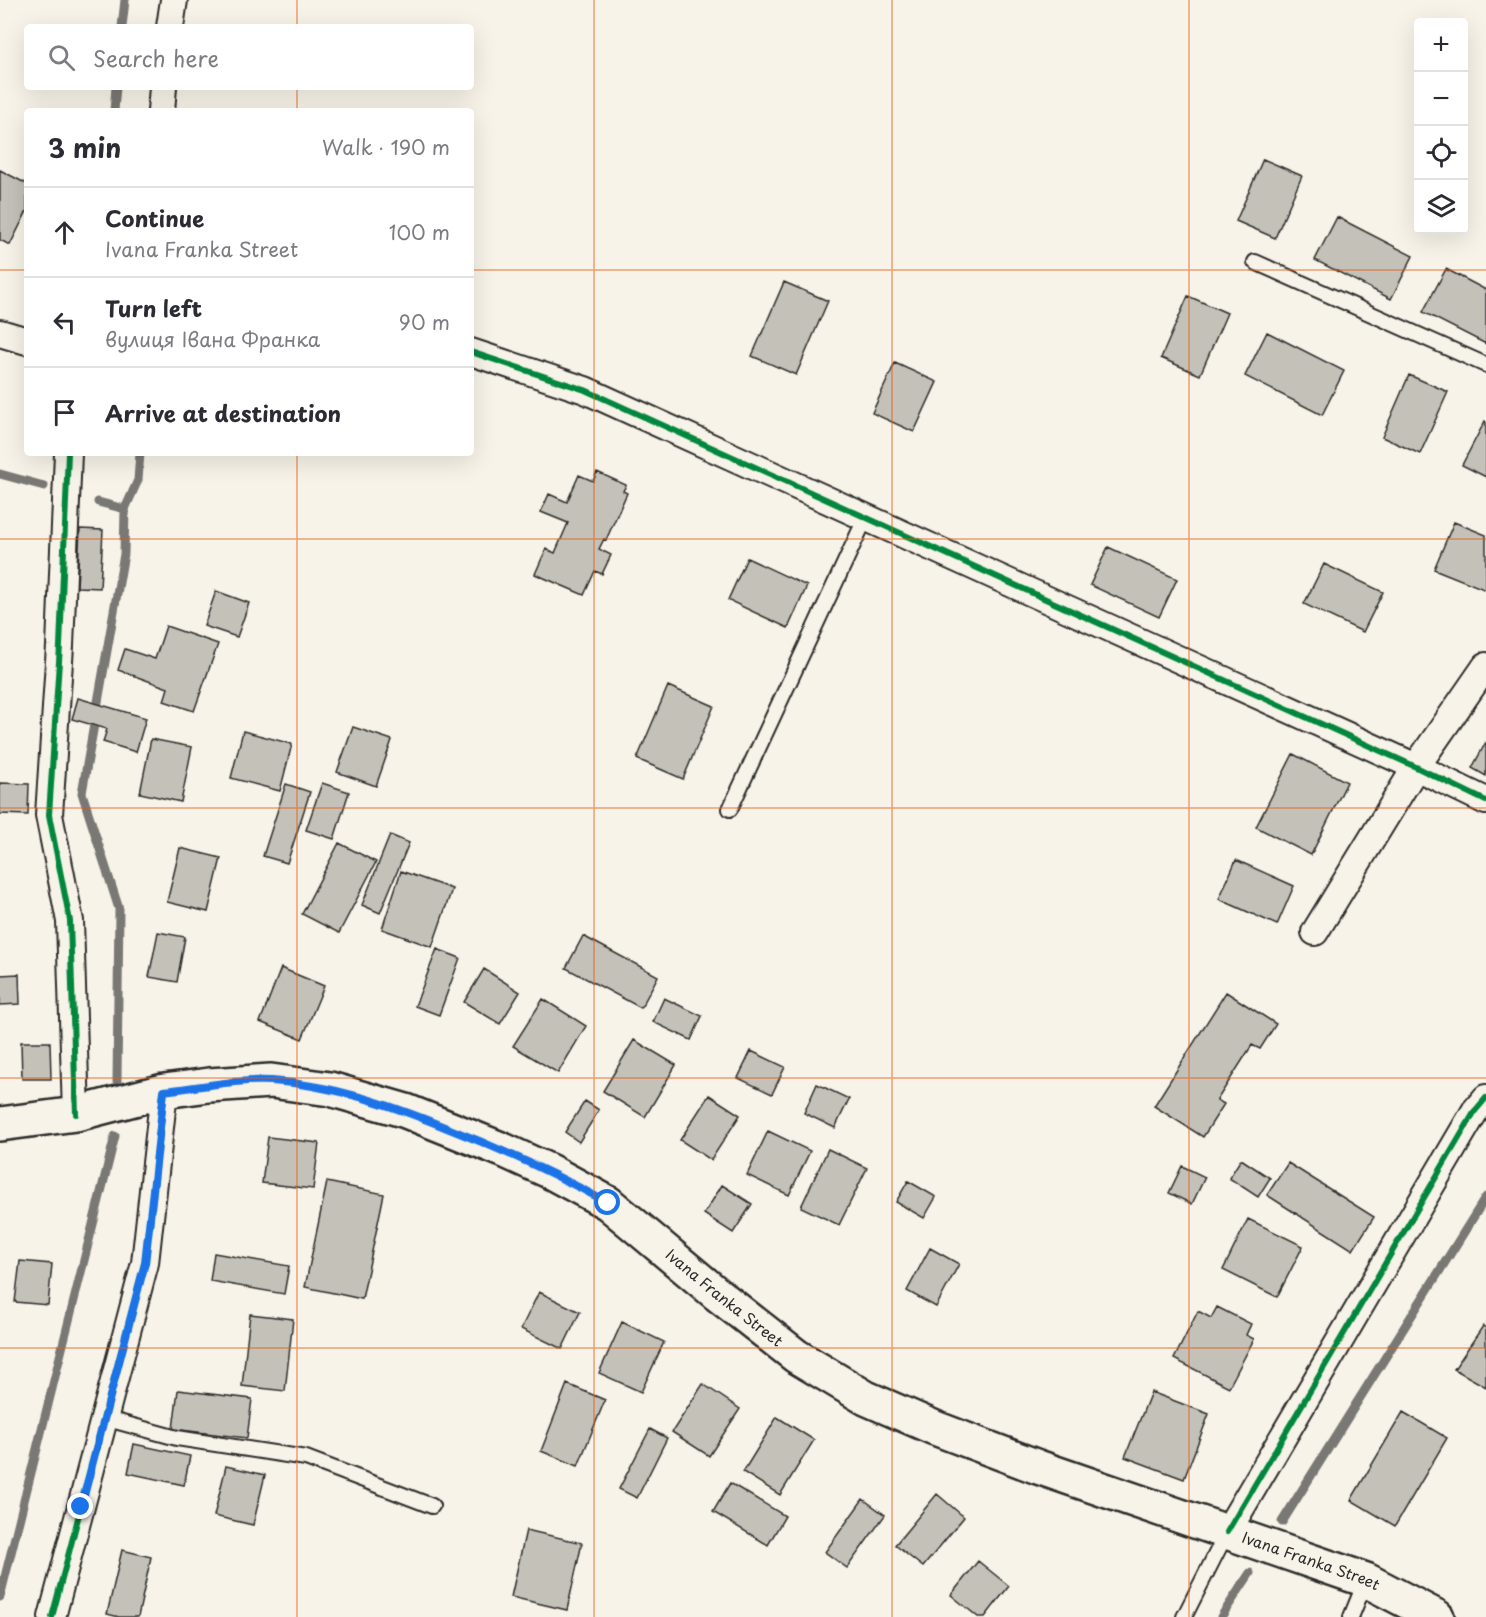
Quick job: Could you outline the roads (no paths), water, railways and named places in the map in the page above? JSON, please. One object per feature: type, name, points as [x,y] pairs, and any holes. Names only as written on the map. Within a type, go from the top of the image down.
[{"type":"main road","name":"Ivana Franka Street","points":[[0,1124],[76,1114],[164,1091],[271,1081],[330,1089],[406,1111],[503,1150],[549,1171],[608,1203],[796,1356],[866,1398],[976,1444],[1366,1580],[1437,1617]]},
{"type":"street","points":[[170,24],[174,0]]},
{"type":"street","points":[[161,108],[163,90]]},
{"type":"street","points":[[0,333],[24,340]]},
{"type":"street","points":[[474,353],[585,390],[1416,767],[1486,801]]},
{"type":"street","points":[[68,456],[60,646],[49,815],[70,921],[76,1114]]},
{"type":"street","points":[[1315,932],[1416,767],[1486,666]]},
{"type":"street","points":[[52,1617],[145,1263],[164,1091]]},
{"type":"street","points":[[1227,1532],[1482,1109]]},
{"type":"lane","points":[[1255,262],[1486,365]]},
{"type":"lane","points":[[730,809],[866,517]]},
{"type":"lane","points":[[104,1418],[177,1438],[306,1458],[432,1506]]},
{"type":"lane","points":[[1184,1617],[1227,1532]]},
{"type":"lane","points":[[1351,1617],[1366,1580]]},
{"type":"waterway","points":[[122,24],[125,0]]},
{"type":"waterway","points":[[114,108],[116,90]]},
{"type":"waterway","points":[[117,1082],[119,909],[82,793],[124,554],[125,509],[138,480],[140,456]]},
{"type":"waterway","points":[[0,474],[44,486]]},
{"type":"waterway","points":[[98,502],[125,509]]},
{"type":"waterway","points":[[0,1597],[115,1136]]},
{"type":"waterway","points":[[1282,1522],[1486,1197]]},
{"type":"waterway","points":[[1221,1617],[1250,1573]]}]
